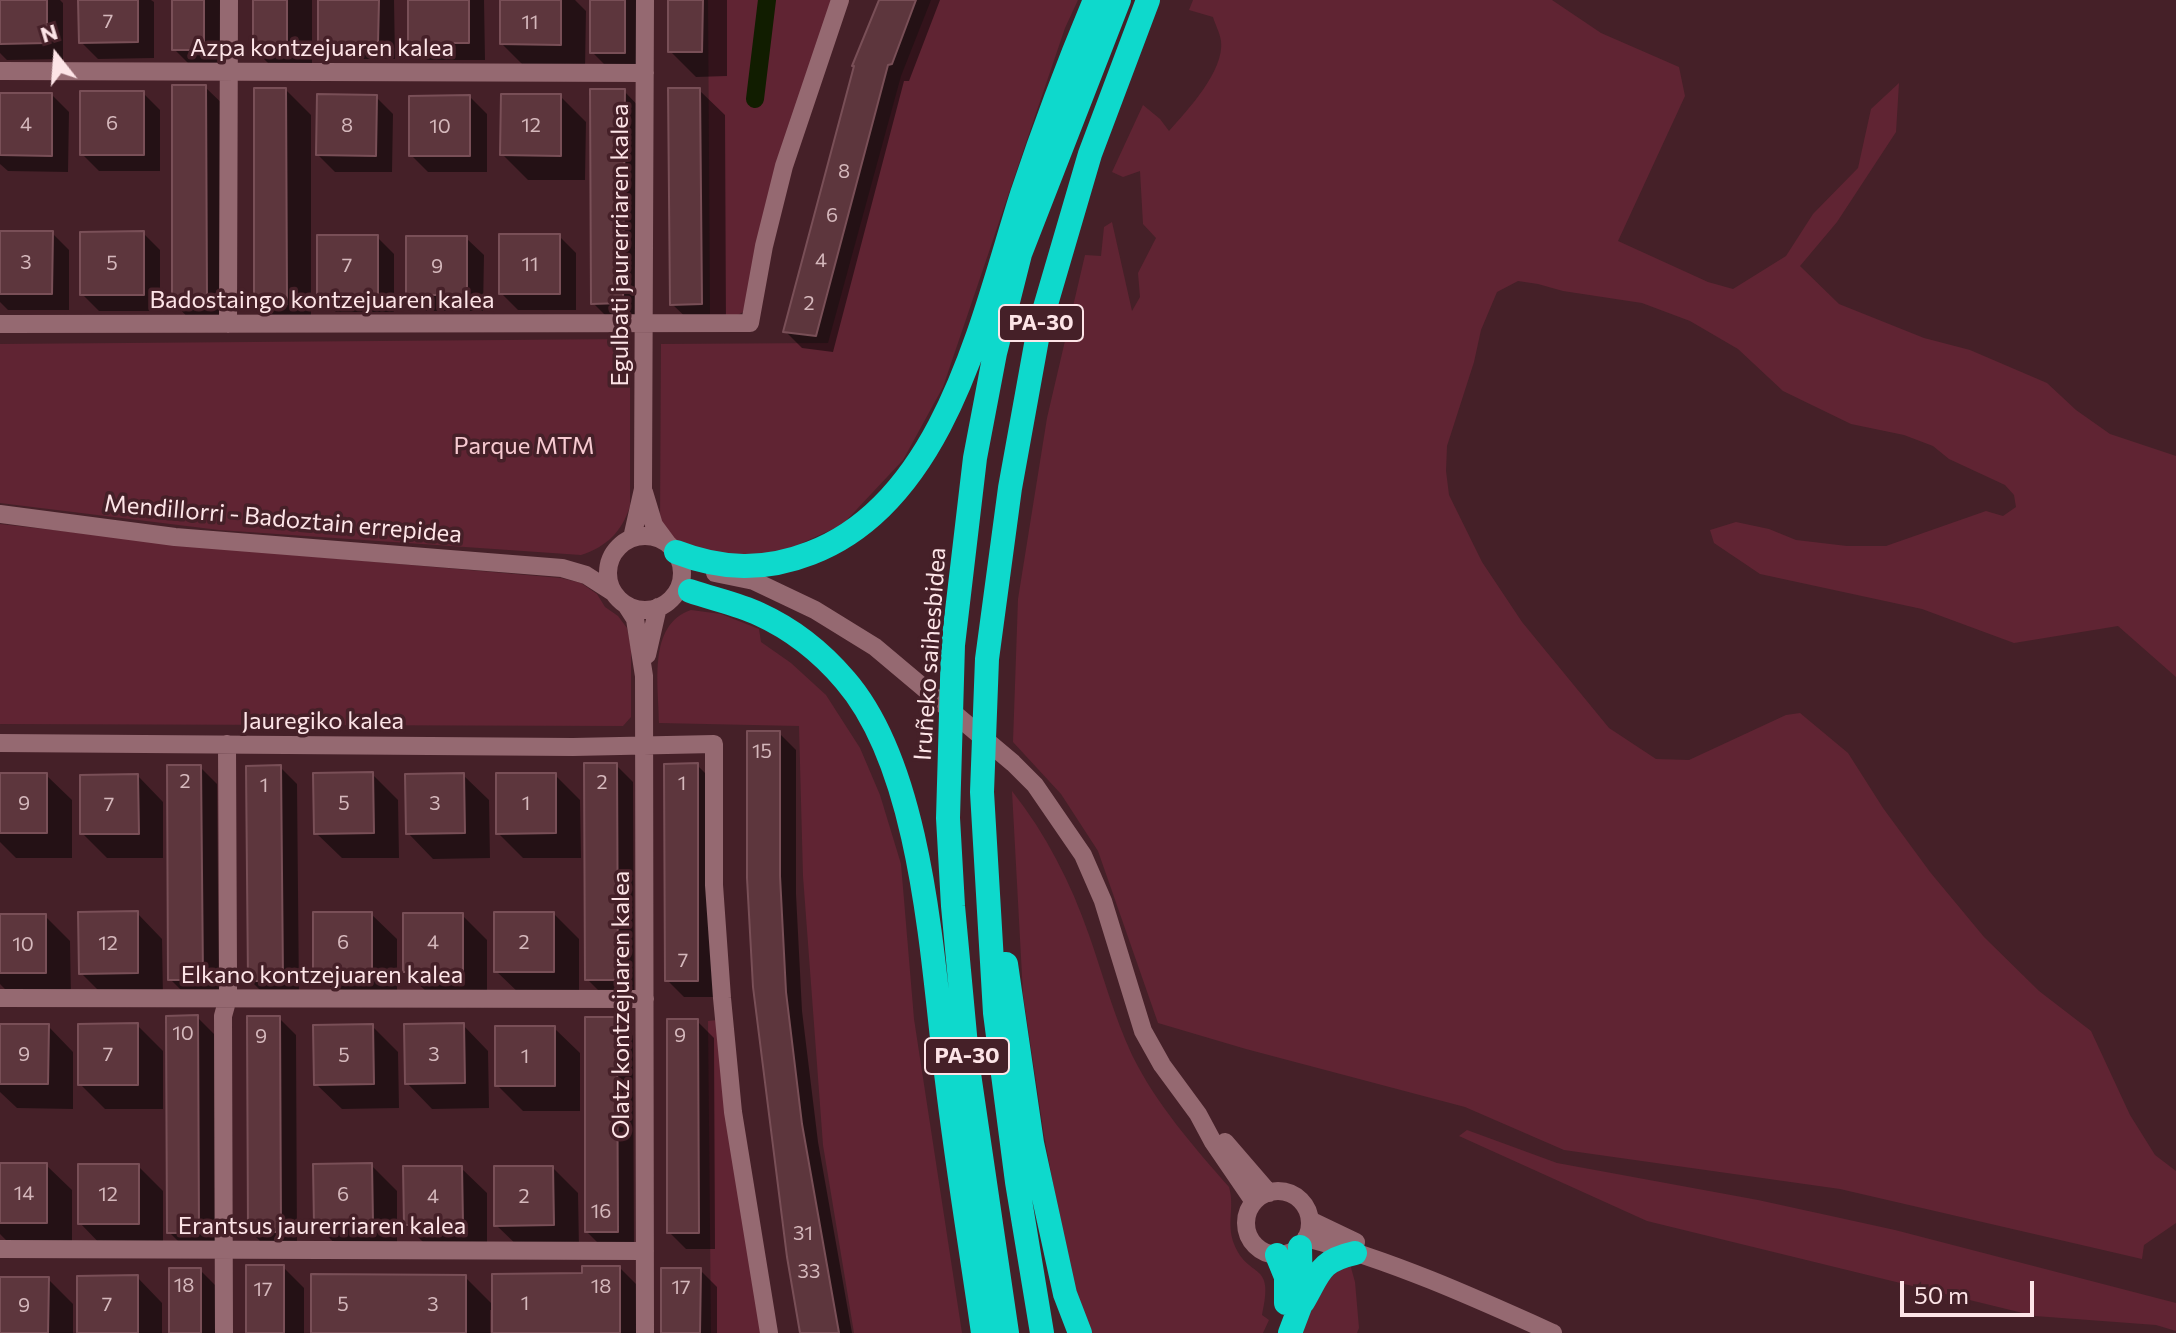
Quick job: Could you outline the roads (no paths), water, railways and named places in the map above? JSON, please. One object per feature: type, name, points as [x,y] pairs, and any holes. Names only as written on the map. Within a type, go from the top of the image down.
[{"type":"highway","points":[[675,554],[730,567],[790,561],[830,546],[862,526],[893,496],[939,430],[977,336],[1048,115],[1095,0]]},
{"type":"highway","name":"Iruñeko saihesbidea","points":[[1007,1333],[968,1067],[948,818],[953,645],[975,458],[1020,254],[1119,0]]},
{"type":"highway","name":"PA-30","points":[[1042,1333],[1017,1182],[995,1013],[982,792],[987,659],[1010,488],[1039,328],[1090,154],[1148,0]]},
{"type":"highway","points":[[683,592],[759,614],[824,657],[848,683],[883,742],[907,812],[919,863],[983,1333]]},
{"type":"highway","points":[[928,936],[948,818]]},
{"type":"highway","points":[[985,842],[1032,1143],[1065,1294],[1080,1333]]},
{"type":"highway","points":[[1298,1240],[1301,1304]]},
{"type":"highway","points":[[1277,1333],[1284,1317],[1298,1240]]},
{"type":"highway","points":[[1290,1333],[1301,1304],[1324,1265],[1334,1258],[1355,1253]]},
{"type":"street","points":[[228,324],[229,0]]},
{"type":"street","name":"Egulbati jaurerriaren kalea","points":[[632,538],[643,489],[645,0]]},
{"type":"street","name":"Badostaingo kontzejuaren kalea","points":[[0,324],[750,323],[764,246],[784,166],[840,0]]},
{"type":"street","name":"Azpa kontzejuaren kalea","points":[[0,71],[645,73]]},
{"type":"street","name":"Egulbati jaurerriaren kalea","points":[[643,489],[654,525],[675,554]]},
{"type":"street","name":"Mendillorri - Badoztain errepidea","points":[[0,514],[175,537],[562,568],[586,575],[620,599]]},
{"type":"street","points":[[775,593],[721,587],[683,592],[658,607],[642,610],[620,599],[608,577],[610,561],[619,547],[632,538],[645,536],[658,539],[675,554],[754,581],[815,610],[875,647],[1013,763],[1035,785],[1083,855],[1103,901],[1143,1031],[1162,1065],[1262,1197]]},
{"type":"street","points":[[675,554],[683,592]]},
{"type":"street","name":"Mendillorri - Badoztain errepidea","points":[[562,568],[610,561]]},
{"type":"street","name":"Olatz kontzejuaren kalea","points":[[620,599],[635,619],[644,676],[645,1333]]},
{"type":"street","name":"Olatz kontzejuaren kalea","points":[[644,676],[658,607]]},
{"type":"street","name":"Jauregiko kalea","points":[[0,743],[558,747],[714,744],[714,885],[733,1112],[769,1333]]},
{"type":"street","points":[[224,1333],[223,1016],[228,998],[227,744]]},
{"type":"street","name":"Elkano kontzejuaren kalea","points":[[0,998],[645,999]]},
{"type":"street","points":[[1298,1240],[1305,1207],[1297,1198],[1284,1192],[1262,1197],[1249,1210],[1246,1224],[1250,1239],[1259,1250],[1298,1240],[1357,1243],[1411,1274]]},
{"type":"street","points":[[1298,1240],[1355,1253],[1553,1333]]},
{"type":"street","name":"Erantsus jaurerriaren kalea","points":[[0,1249],[645,1251]]},
{"type":"waterway","points":[[755,99],[767,0]]},
{"type":"park label","name":"Parque MTM","points":[[524,446]]}]
